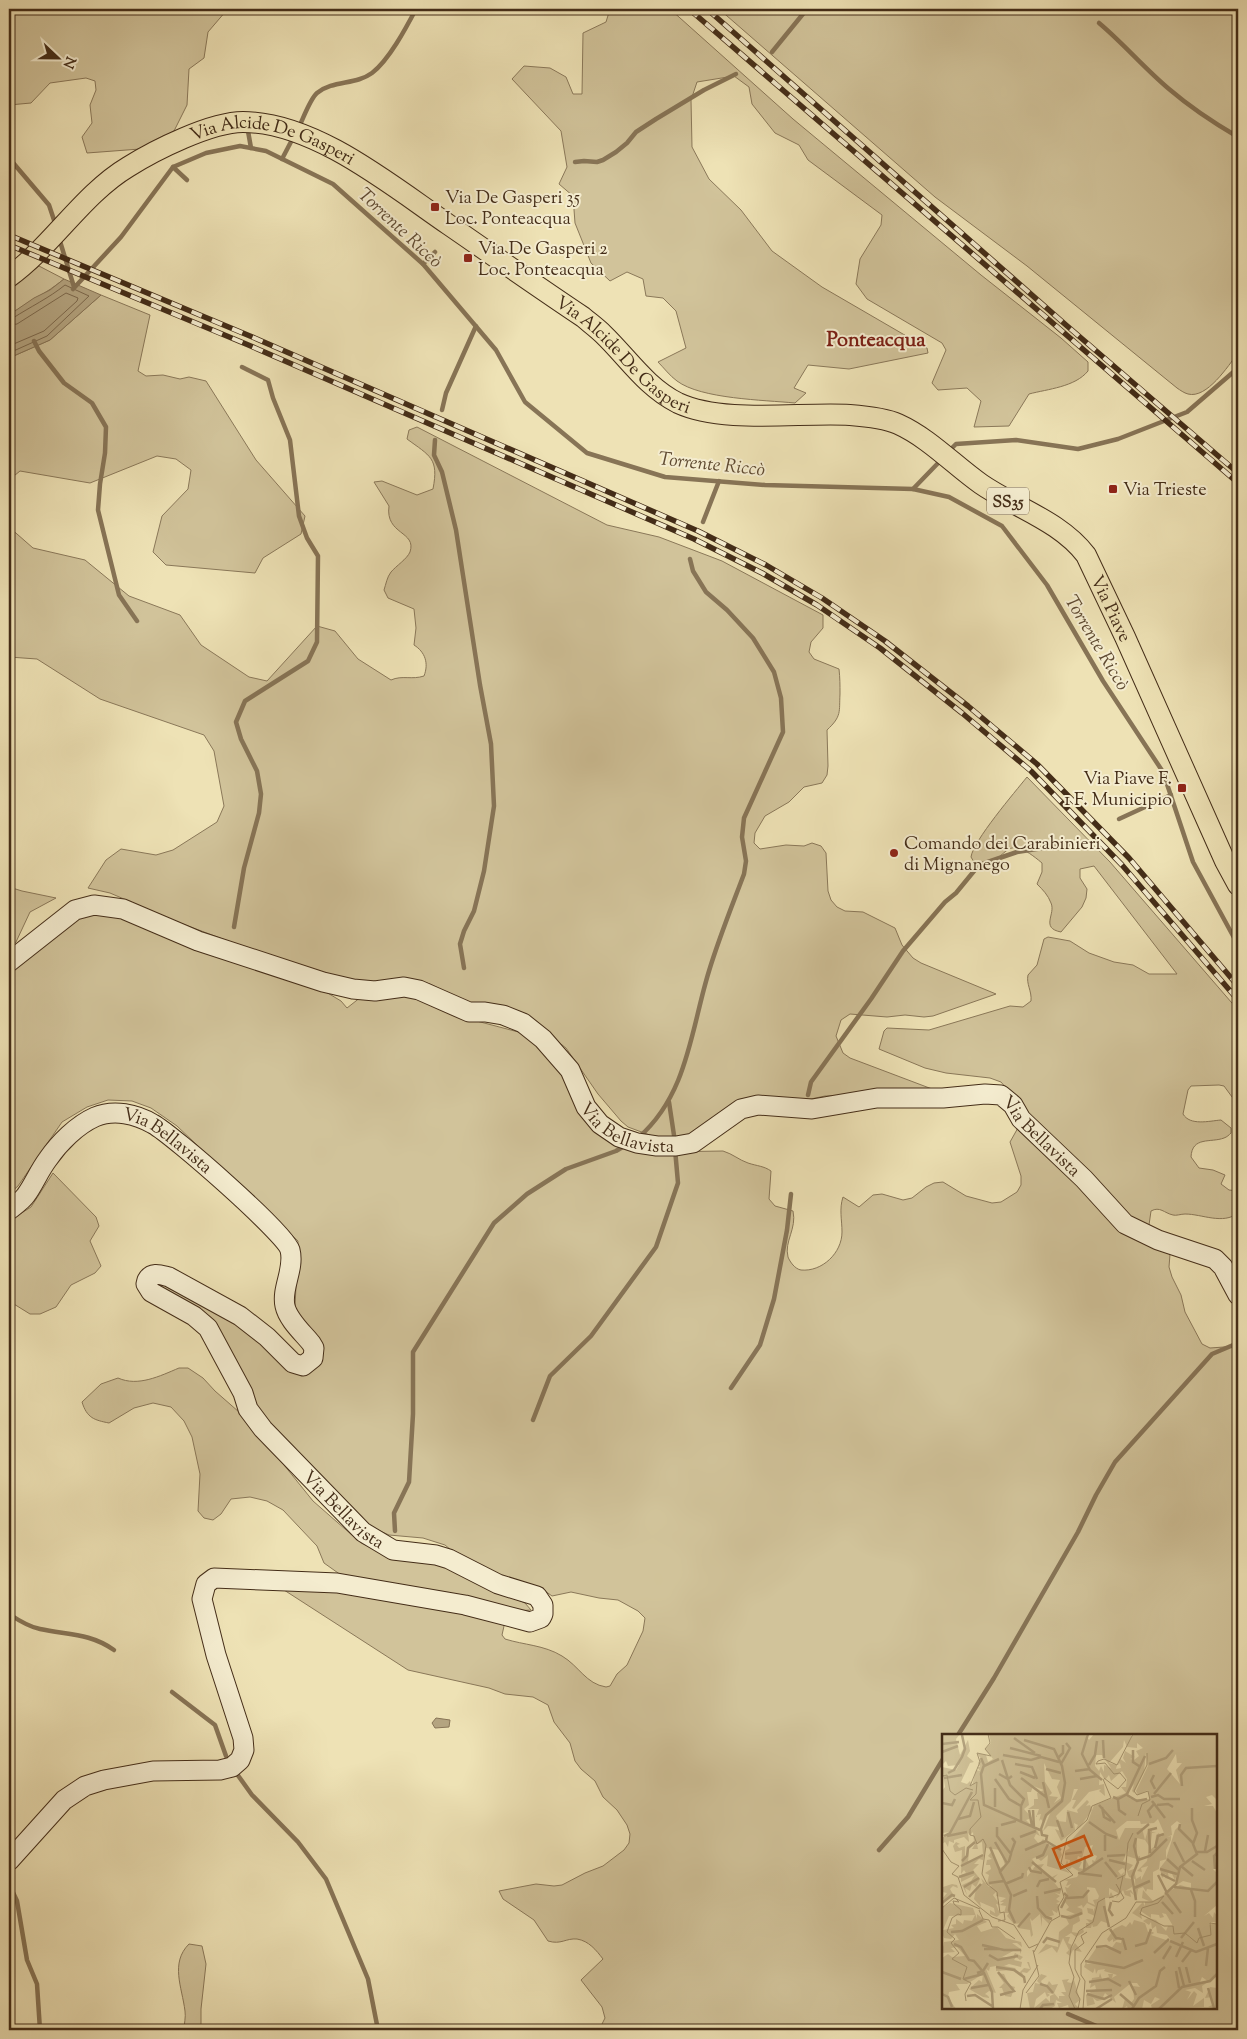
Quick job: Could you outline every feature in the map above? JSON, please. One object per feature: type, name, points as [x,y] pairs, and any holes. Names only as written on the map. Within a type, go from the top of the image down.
[{"type":"main road","name":"Via Alcide De Gasperi","points":[[9,277],[59,232],[114,176],[144,158],[211,127],[241,122],[272,124],[316,140],[367,169],[575,312],[603,333],[650,384],[678,402],[695,409],[718,413],[852,415],[897,424],[920,438],[959,467]]},
{"type":"main road","name":"Via Piave","points":[[959,467],[997,495],[1060,529],[1077,544],[1086,556],[1126,637],[1225,860],[1238,885]]},
{"type":"street","name":"Via Bellavista","points":[[9,962],[75,910],[94,905],[123,909],[198,941],[323,982],[353,989],[375,991],[404,987],[419,990],[469,1012],[503,1015],[523,1023],[543,1039],[570,1070],[586,1107],[600,1124],[619,1137],[637,1143],[657,1146],[676,1146],[693,1143],[742,1109],[758,1105],[812,1109],[877,1098],[943,1098],[984,1094],[1001,1095],[1013,1105],[1021,1119],[1084,1179],[1125,1224],[1158,1240],[1215,1259],[1223,1267],[1238,1295]]},
{"type":"street","name":"Via Bellavista","points":[[9,1210],[25,1197],[48,1159],[72,1132],[94,1117],[107,1113],[133,1116],[152,1123],[170,1135],[193,1153],[272,1228],[289,1249],[290,1266],[285,1307],[290,1318],[314,1348],[313,1358],[303,1366],[293,1363],[245,1319],[169,1277],[157,1274],[152,1275],[147,1280],[147,1288],[150,1292],[194,1316],[208,1328],[243,1393],[248,1409],[263,1429],[363,1532],[394,1550],[436,1556],[449,1560],[498,1584],[537,1596],[544,1605],[544,1609],[541,1618],[530,1622],[465,1605],[337,1583],[214,1578],[206,1584],[202,1599],[216,1655],[243,1738],[244,1750],[240,1760],[232,1767],[220,1770],[153,1771],[104,1780],[85,1786],[64,1800],[9,1861]]},
{"type":"shaded area","points":[[9,9],[231,9],[226,11],[208,32],[204,58],[189,69],[187,105],[174,131],[140,149],[87,153],[82,137],[92,123],[90,105],[96,90],[95,81],[86,78],[50,83],[31,103],[9,105]]},
{"type":"shaded area","points":[[610,9],[670,9],[793,119],[981,275],[1061,338],[1088,362],[1088,371],[1069,384],[1029,394],[1009,426],[974,427],[981,401],[967,388],[938,390],[932,383],[946,350],[942,343],[867,299],[856,284],[860,259],[881,225],[882,215],[808,160],[799,145],[775,133],[752,104],[749,87],[734,76],[697,82],[691,100],[692,147],[709,179],[741,210],[772,251],[822,287],[927,348],[928,353],[849,369],[808,365],[794,388],[806,393],[795,403],[717,395],[701,392],[677,381],[658,362],[686,348],[676,311],[663,298],[646,296],[643,279],[627,272],[610,281],[591,263],[575,223],[573,196],[559,184],[567,167],[561,131],[512,79],[524,66],[550,68],[566,77],[573,94],[582,94],[583,33],[606,22]]},
{"type":"shaded area","points":[[719,9],[1238,9],[1238,353],[1210,387],[1195,394],[1188,394],[1179,390],[1027,266],[935,197]]},
{"type":"shaded area","points":[[39,266],[64,279],[9,315],[9,286],[16,284]]},
{"type":"shaded area","points":[[101,295],[150,315],[138,371],[146,376],[163,375],[180,379],[189,377],[206,381],[256,460],[305,516],[301,534],[263,558],[255,573],[166,565],[153,552],[162,516],[188,489],[191,470],[176,459],[157,456],[90,483],[20,471],[9,480],[9,358],[50,340]]},
{"type":"shaded area","points":[[417,427],[607,525],[659,537],[722,561],[823,615],[823,628],[811,642],[809,652],[814,659],[839,669],[840,681],[839,714],[827,730],[827,775],[822,783],[804,787],[789,802],[765,816],[755,833],[754,843],[760,849],[786,845],[804,846],[812,843],[821,846],[826,853],[828,891],[831,900],[837,907],[845,911],[863,912],[895,928],[902,945],[913,958],[996,994],[933,1016],[905,1015],[887,1017],[850,1014],[841,1020],[836,1036],[843,1053],[850,1058],[940,1092],[825,1096],[806,1100],[776,1097],[691,1135],[663,1140],[628,1127],[621,1121],[598,1094],[566,1048],[521,1013],[467,1003],[430,984],[411,979],[402,978],[373,984],[337,978],[287,963],[180,923],[110,893],[88,888],[106,860],[121,849],[156,855],[173,850],[217,822],[224,806],[214,751],[204,735],[100,699],[37,659],[9,657],[9,527],[33,548],[85,560],[129,596],[180,615],[201,645],[249,677],[267,681],[317,626],[335,631],[358,659],[391,680],[420,677],[424,676],[426,662],[421,651],[414,645],[416,628],[414,609],[388,598],[384,590],[390,574],[409,555],[411,545],[409,540],[392,522],[389,515],[389,506],[374,482],[382,481],[417,495],[433,489],[435,470],[431,459],[407,439],[409,430]]},
{"type":"shaded area","points":[[1027,777],[1110,862],[1238,1010],[1238,1110],[1235,1101],[1224,1086],[1191,1086],[1188,1090],[1183,1114],[1186,1118],[1195,1121],[1221,1120],[1231,1128],[1231,1133],[1225,1138],[1198,1143],[1192,1150],[1191,1157],[1199,1168],[1213,1170],[1225,1175],[1221,1184],[1229,1190],[1238,1191],[1238,1213],[1232,1216],[1219,1219],[1192,1214],[1174,1215],[1157,1209],[1151,1211],[1149,1225],[1145,1227],[1121,1213],[1046,1134],[1001,1082],[990,1078],[946,1073],[925,1068],[879,1049],[884,1031],[887,1028],[929,1030],[1010,1006],[1023,1007],[1031,1001],[1028,975],[1037,965],[1044,939],[1048,937],[1070,941],[1089,953],[1114,962],[1133,965],[1149,974],[1177,974],[1094,866],[1080,869],[1080,878],[1087,889],[1086,898],[1082,907],[1061,932],[1051,927],[1051,903],[1047,895],[1037,884],[1042,872],[1042,863],[1029,853],[1013,848],[989,865],[978,869],[971,857],[973,850],[995,817]]},
{"type":"shaded area","points":[[9,887],[56,898],[30,912],[16,942],[9,949]]},
{"type":"shaded area","points":[[88,914],[115,915],[326,992],[341,1001],[347,1008],[361,997],[404,993],[469,1019],[526,1034],[562,1070],[580,1113],[606,1140],[624,1147],[659,1152],[723,1151],[745,1162],[771,1171],[769,1199],[775,1206],[793,1211],[793,1224],[787,1251],[790,1261],[801,1270],[816,1268],[835,1254],[841,1240],[843,1197],[859,1207],[873,1195],[882,1194],[903,1200],[912,1198],[934,1183],[943,1182],[966,1196],[992,1203],[1001,1202],[1017,1192],[1021,1185],[1021,1176],[1010,1142],[1019,1126],[1124,1230],[1155,1249],[1170,1254],[1169,1267],[1172,1277],[1181,1295],[1185,1312],[1202,1344],[1210,1348],[1238,1346],[1238,2030],[599,2030],[605,2018],[602,2007],[581,1980],[603,1959],[598,1952],[592,1946],[577,1939],[556,1942],[548,1941],[534,1920],[503,1899],[499,1891],[536,1884],[562,1885],[603,1866],[624,1850],[629,1843],[630,1834],[627,1825],[617,1810],[603,1797],[595,1781],[575,1761],[570,1743],[554,1722],[548,1705],[533,1697],[505,1694],[489,1688],[408,1670],[284,1590],[344,1587],[502,1622],[504,1626],[502,1635],[505,1639],[555,1652],[568,1660],[588,1679],[606,1687],[610,1686],[617,1674],[627,1665],[643,1631],[645,1618],[638,1611],[618,1600],[571,1592],[552,1596],[533,1585],[475,1570],[445,1545],[423,1538],[389,1535],[367,1525],[268,1432],[215,1327],[156,1285],[156,1281],[193,1292],[266,1344],[318,1362],[295,1308],[298,1241],[177,1126],[151,1108],[132,1101],[108,1100],[87,1107],[62,1122],[18,1186],[9,1194],[9,971],[79,916]]},
{"type":"shaded area","points":[[53,1173],[96,1217],[99,1226],[90,1241],[101,1266],[95,1273],[71,1285],[56,1307],[40,1314],[30,1314],[9,1301],[9,1221],[31,1207]]},
{"type":"shaded area","points":[[179,1368],[188,1368],[203,1378],[247,1419],[313,1501],[361,1543],[392,1558],[440,1565],[525,1603],[531,1610],[515,1611],[348,1580],[324,1563],[317,1546],[283,1510],[267,1501],[250,1497],[231,1499],[221,1514],[213,1520],[204,1518],[198,1511],[200,1474],[192,1437],[184,1421],[171,1407],[153,1403],[134,1408],[109,1423],[99,1421],[89,1415],[82,1402],[101,1384],[118,1378],[141,1381]]},
{"type":"shaded area","points":[[189,1944],[202,1946],[206,1964],[201,2009],[201,2030],[184,2030],[185,2013],[179,1967],[183,1951]]},
{"type":"water","points":[[64,279],[101,295],[50,340],[9,358],[9,315],[50,290]]},
{"type":"water","points":[[436,1718],[450,1720],[449,1727],[435,1728],[432,1723]]},
{"type":"waterway","points":[[299,127],[309,104],[317,93],[330,86],[366,77],[385,60],[416,9]]},
{"type":"waterway","points":[[772,52],[807,9]]},
{"type":"waterway","points":[[1099,23],[1177,96],[1202,115],[1238,137]]},
{"type":"waterway","points":[[575,162],[597,162],[603,160],[627,143],[636,132],[656,119],[704,90],[736,74]]},
{"type":"waterway","points":[[248,131],[251,148]]},
{"type":"waterway","points":[[282,159],[294,136]]},
{"type":"waterway","name":"Torrente Riccò","points":[[73,289],[121,237],[173,167],[206,153],[240,146],[266,151],[333,184],[423,264],[496,350],[525,402],[587,453],[665,477],[765,485],[913,489],[949,497],[1002,526],[1047,585],[1103,681],[1163,772],[1193,862],[1238,945]]},
{"type":"waterway","points":[[9,158],[49,205],[56,226]]},
{"type":"waterway","points":[[173,167],[187,180]]},
{"type":"waterway","points":[[59,238],[74,287]]},
{"type":"waterway","points":[[423,264],[435,252]]},
{"type":"waterway","points":[[442,410],[446,393],[476,326]]},
{"type":"waterway","points":[[34,341],[39,351],[64,383],[92,403],[106,427],[98,510],[119,595],[137,621]]},
{"type":"waterway","points":[[234,927],[244,868],[259,813],[261,794],[257,771],[241,739],[236,722],[245,701],[308,661],[317,642],[318,556],[307,538],[299,516],[290,440],[273,398],[268,380],[242,367]]},
{"type":"waterway","points":[[949,451],[956,444],[1016,440],[1078,449],[1118,439],[1187,412],[1238,368]]},
{"type":"waterway","points":[[435,440],[434,455],[442,472],[456,530],[491,744],[494,806],[484,871],[474,911],[460,944],[464,968]]},
{"type":"waterway","points":[[913,489],[942,459]]},
{"type":"waterway","points":[[703,522],[719,481]]},
{"type":"waterway","points":[[639,1137],[655,1120],[668,1101],[686,1060],[709,971],[744,874],[746,861],[742,837],[744,818],[783,732],[781,698],[774,672],[753,638],[727,610],[706,592],[693,571],[690,559]]},
{"type":"waterway","points":[[1119,819],[1171,795]]},
{"type":"waterway","points":[[808,1095],[811,1082],[903,951],[979,865],[1017,852],[1069,844]]},
{"type":"waterway","points":[[669,1102],[675,1142]]},
{"type":"waterway","points":[[395,1531],[394,1513],[409,1482],[413,1414],[413,1352],[494,1223],[527,1194],[566,1169],[616,1151],[626,1145]]},
{"type":"waterway","points":[[533,1420],[550,1376],[591,1336],[656,1247],[678,1183],[675,1149]]},
{"type":"waterway","points":[[731,1388],[760,1345],[774,1299],[787,1230],[791,1194]]},
{"type":"waterway","points":[[959,1734],[994,1678],[1078,1532],[1115,1462],[1212,1354],[1238,1343]]},
{"type":"waterway","points":[[9,1614],[32,1627],[87,1637],[105,1644],[114,1650]]},
{"type":"waterway","points":[[172,1692],[215,1725],[226,1756]]},
{"type":"waterway","points":[[879,1850],[908,1817],[942,1761]]},
{"type":"waterway","points":[[237,1774],[252,1795],[298,1842],[326,1879],[368,1979],[378,2030]]},
{"type":"waterway","points":[[9,1884],[17,1901],[27,1960],[37,1984],[40,2030]]},
{"type":"waterway","points":[[1068,2014],[1106,2030]]},
{"type":"railway","points":[[689,9],[1238,483]]},
{"type":"railway","points":[[707,9],[1066,325],[1238,473]]},
{"type":"railway","points":[[9,235],[250,336],[698,531],[766,565],[822,598],[885,641],[968,706],[1037,764],[1129,858],[1238,986]]},
{"type":"railway","points":[[9,245],[246,344],[694,539],[762,573],[817,605],[880,648],[1031,771],[1122,865],[1238,1000]]},
{"type":"place","name":"Via De Gasperi 35 Loc. Ponteacqua","points":[[435,207]]},
{"type":"place","name":"Via De Gasperi 2 Loc. Ponteacqua","points":[[468,258]]},
{"type":"place","name":"Via Trieste","points":[[1113,489]]},
{"type":"place","name":"Via Piave F. 1 F. Municipio","points":[[1182,788]]},
{"type":"place","name":"Comando dei Carabinieri di Mignanego","points":[[894,853]]},
{"type":"district","name":"Ponteacqua","points":[[876,339]]}]
